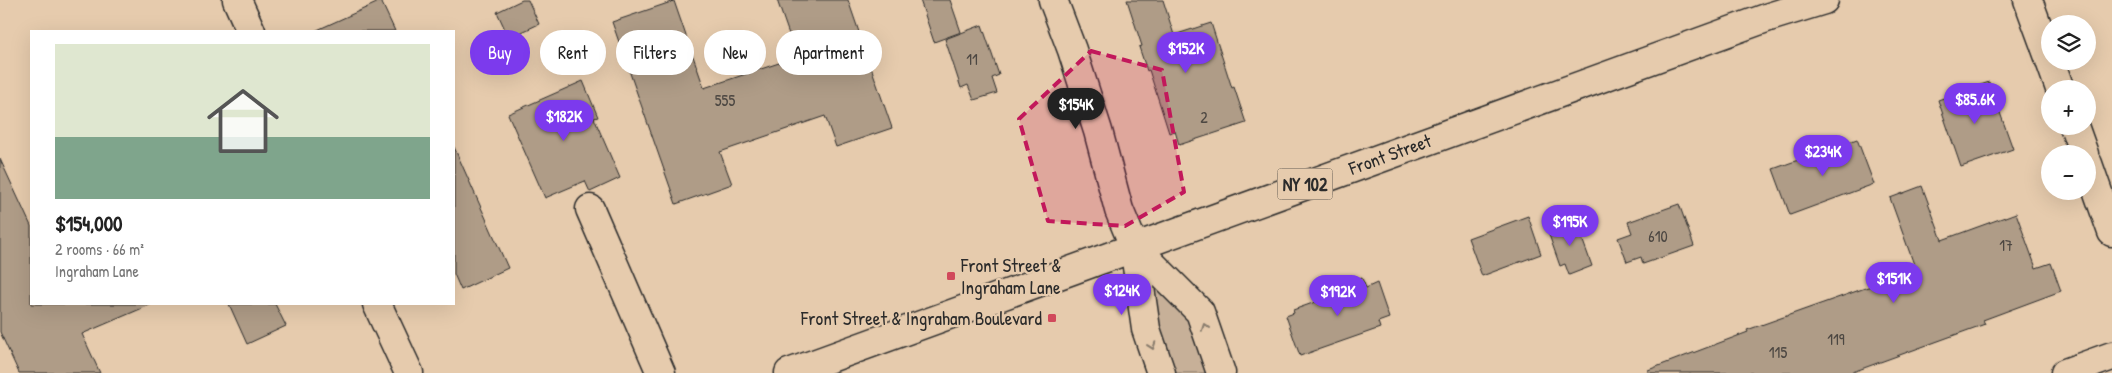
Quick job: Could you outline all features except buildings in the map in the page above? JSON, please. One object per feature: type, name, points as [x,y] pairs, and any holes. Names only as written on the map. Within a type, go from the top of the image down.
[{"type":"main road","points":[[237,0],[251,30]]},
{"type":"main road","points":[[1053,0],[1072,50],[1095,122],[1119,210],[1134,246],[1146,329],[1161,373]]},
{"type":"main road","name":"Front Street","points":[[789,373],[1760,20],[1824,0]]},
{"type":"main road","points":[[2028,0],[2041,36]]},
{"type":"main road","points":[[2096,187],[2112,232]]},
{"type":"main road","points":[[590,209],[661,373]]},
{"type":"main road","points":[[1134,246],[1200,312],[1221,373]]},
{"type":"main road","points":[[377,305],[408,373]]},
{"type":"main road","points":[[2065,373],[2112,356]]},
{"type":"highlighted area","points":[[1091,51],[1162,70],[1184,192],[1125,226],[1048,221],[1019,119]]},
{"type":"shaded area","points":[[1134,246],[1200,312],[1221,373],[1161,373]]},
{"type":"place","name":"Front Street & Ingraham Lane","points":[[951,276]]},
{"type":"place","name":"Front Street & Ingraham Boulevard","points":[[1052,318]]}]
